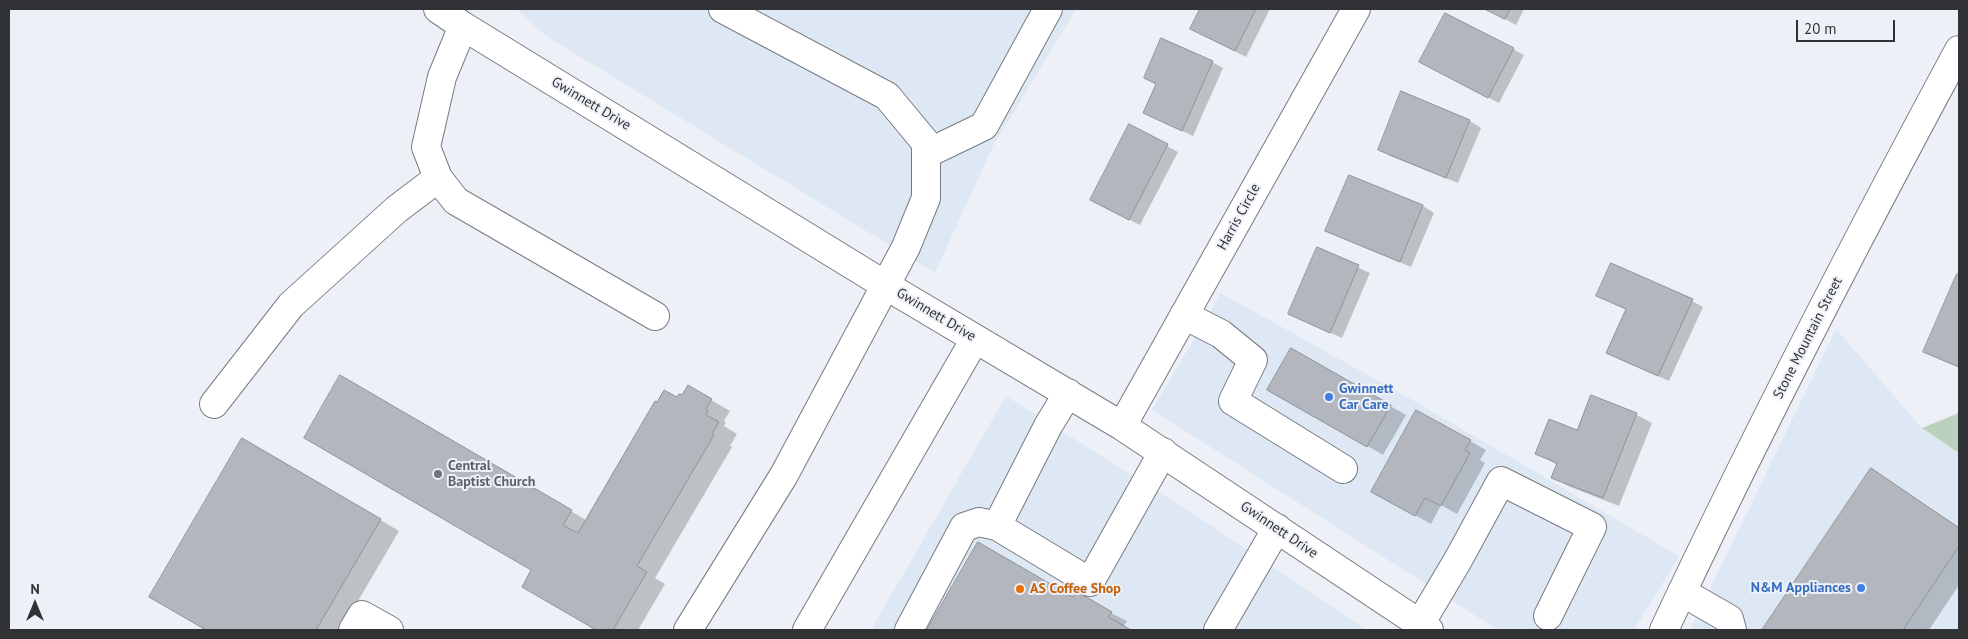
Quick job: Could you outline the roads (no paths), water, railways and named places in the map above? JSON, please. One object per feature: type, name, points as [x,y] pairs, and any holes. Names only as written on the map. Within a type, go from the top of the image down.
[{"type":"street","name":"Gwinnett Drive","points":[[438,9],[462,26],[885,285],[1068,392],[1163,452],[1425,627]]},
{"type":"street","points":[[688,630],[784,474],[906,247],[926,198],[926,143],[887,96],[723,9]]},
{"type":"street","points":[[926,154],[984,126],[1048,9]]},
{"type":"street","name":"Harris Circle","points":[[1122,426],[1356,9]]},
{"type":"street","points":[[462,26],[442,77],[426,147],[438,178],[456,201],[655,316]]},
{"type":"street","name":"Stone Mountain Street","points":[[1664,630],[1722,507],[1876,203],[1959,50]]},
{"type":"street","points":[[214,404],[291,305],[397,209],[438,178]]},
{"type":"street","points":[[1184,315],[1221,334],[1253,360],[1233,401],[1343,469]]},
{"type":"street","points":[[807,630],[975,339]]},
{"type":"street","points":[[997,526],[1048,426],[1068,392]]},
{"type":"street","points":[[909,630],[964,527],[978,522],[997,526],[1090,582],[1163,452]]},
{"type":"street","points":[[1425,627],[1458,560],[1501,481],[1592,527],[1548,616]]},
{"type":"street","points":[[1227,627],[1277,528]]},
{"type":"street","points":[[1682,592],[1729,619],[1732,630]]},
{"type":"street","points":[[353,630],[362,615],[389,630]]},
{"type":"place","name":"Gwinnett Car Care","points":[[1329,397]]},
{"type":"place","name":"Central Baptist Church","points":[[438,474]]},
{"type":"place","name":"N&M Appliances","points":[[1861,588]]},
{"type":"place","name":"AS Coffee Shop","points":[[1020,589]]}]
